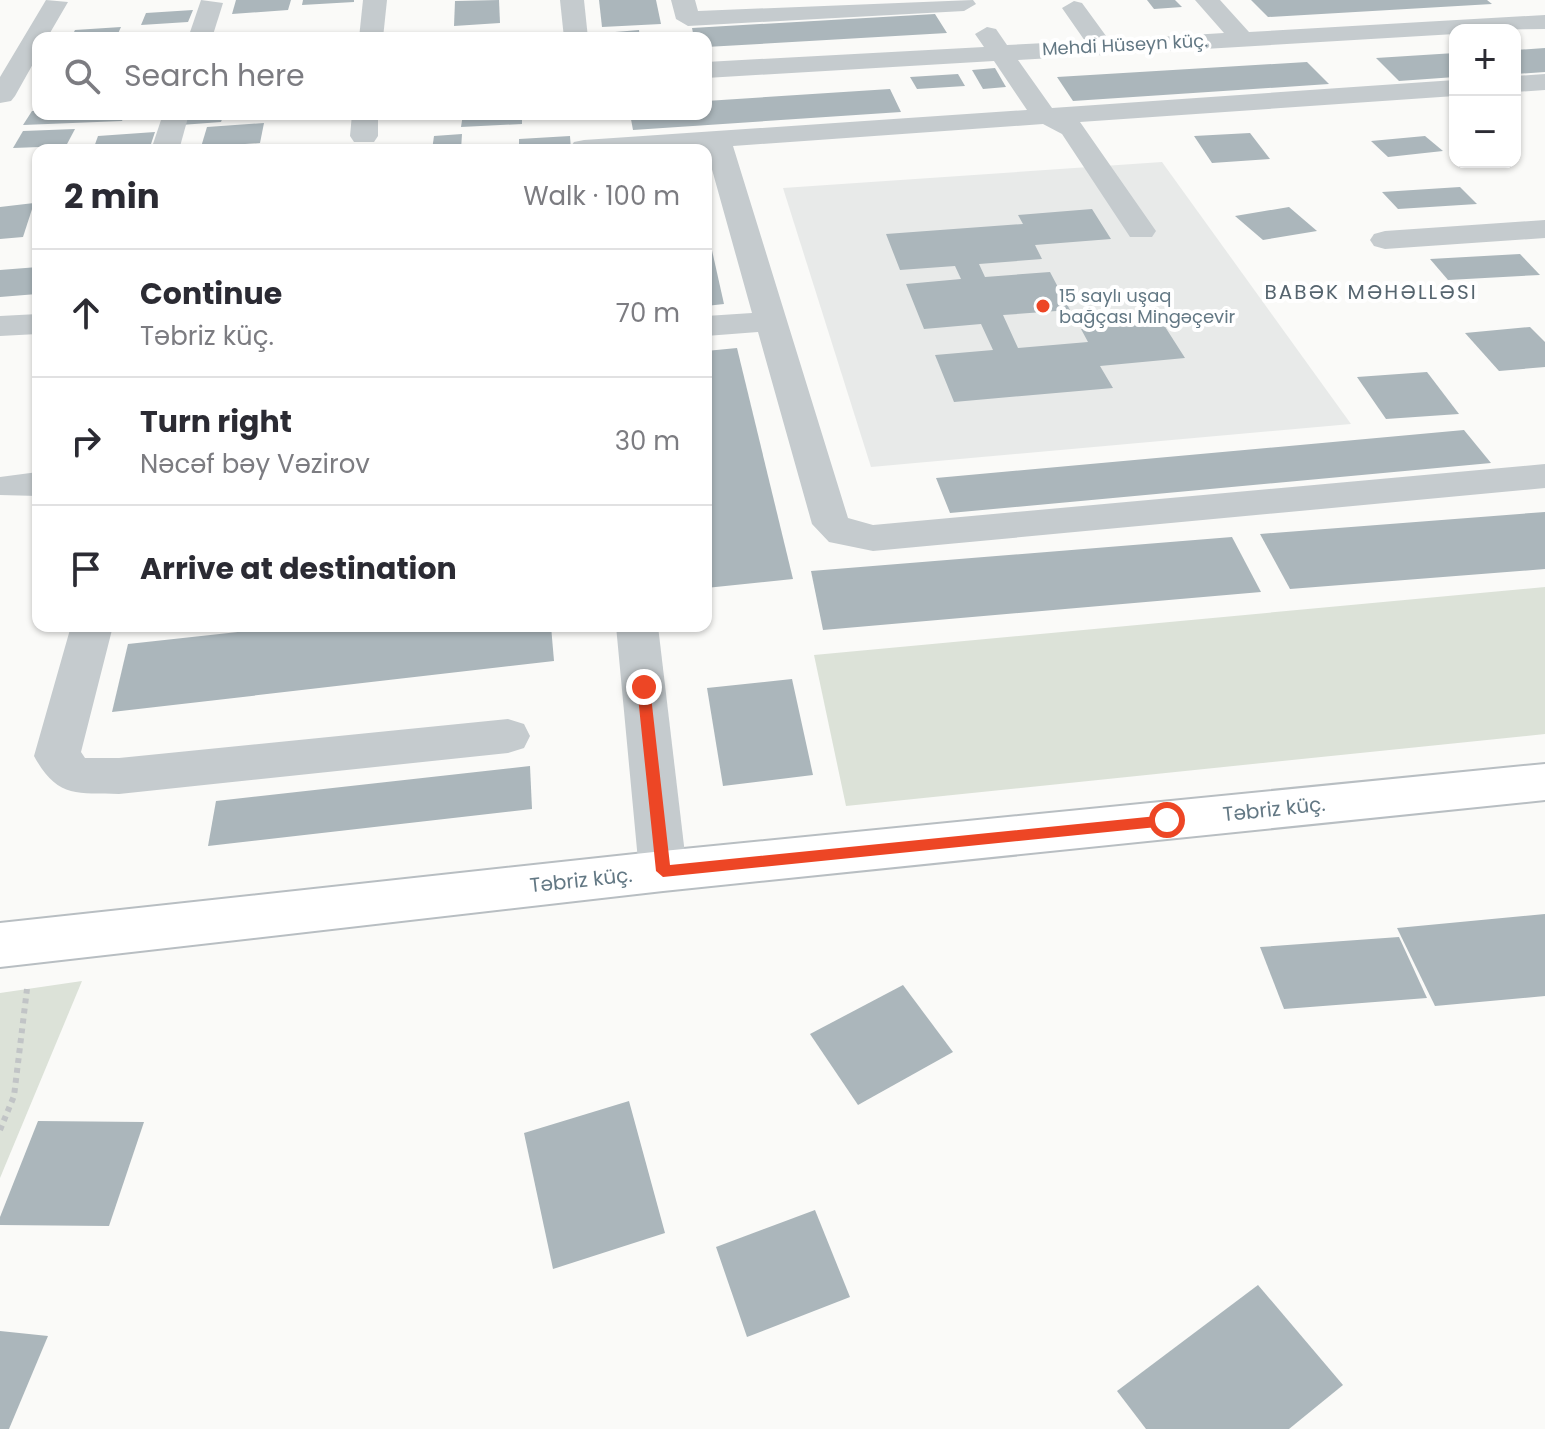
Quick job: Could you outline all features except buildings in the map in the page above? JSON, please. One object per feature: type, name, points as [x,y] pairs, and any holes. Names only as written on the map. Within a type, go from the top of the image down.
[{"type":"main road","name":"Təbriz küç.","points":[[0,945],[663,871],[1545,782]]},
{"type":"street","points":[[372,32],[375,0]]},
{"type":"street","points":[[572,0],[575,32]]},
{"type":"street","points":[[683,0],[688,19],[963,2],[1044,115],[1072,128],[1141,231]]},
{"type":"street","points":[[1207,0],[1242,38]]},
{"type":"street","points":[[38,32],[56,2]]},
{"type":"street","points":[[202,32],[211,3]]},
{"type":"street","points":[[1074,8],[1101,46]]},
{"type":"street","name":"Mehdi Hüseyn küç.","points":[[712,70],[1545,22]]},
{"type":"street","points":[[1,96],[32,43]]},
{"type":"street","points":[[1521,84],[1545,82]]},
{"type":"street","points":[[584,141],[717,138],[1449,88]]},
{"type":"street","points":[[1,96],[32,94]]},
{"type":"street","points":[[167,144],[174,120]]},
{"type":"street","points":[[717,138],[831,524],[843,533],[873,538],[1545,476]]},
{"type":"street","points":[[1385,240],[1545,229]]},
{"type":"street","points":[[712,326],[772,321]]},
{"type":"street","points":[[0,326],[32,324]]},
{"type":"street","points":[[90,632],[57,756],[73,775],[119,776],[508,736]]},
{"type":"street","points":[[638,632],[663,871]]},
{"type":"path","points":[[0,1130],[14,1096],[27,989]]},
{"type":"shaded area","name":"15 saylı uşaq bağçası Mingəçevir","points":[[1162,162],[1351,424],[871,467],[783,188]]},
{"type":"shaded area","points":[[1545,587],[1545,734],[846,806],[814,655]]},
{"type":"shaded area","points":[[82,981],[0,1178],[0,993]]},
{"type":"place","name":"15 saylı uşaq bağçası Mingəçevir","points":[[1043,306]]},
{"type":"district","name":"BABƏK MƏHƏLLƏSI","points":[[1371,292]]},
{"type":"route","points":[[644,687],[663,871],[1167,820]]}]
